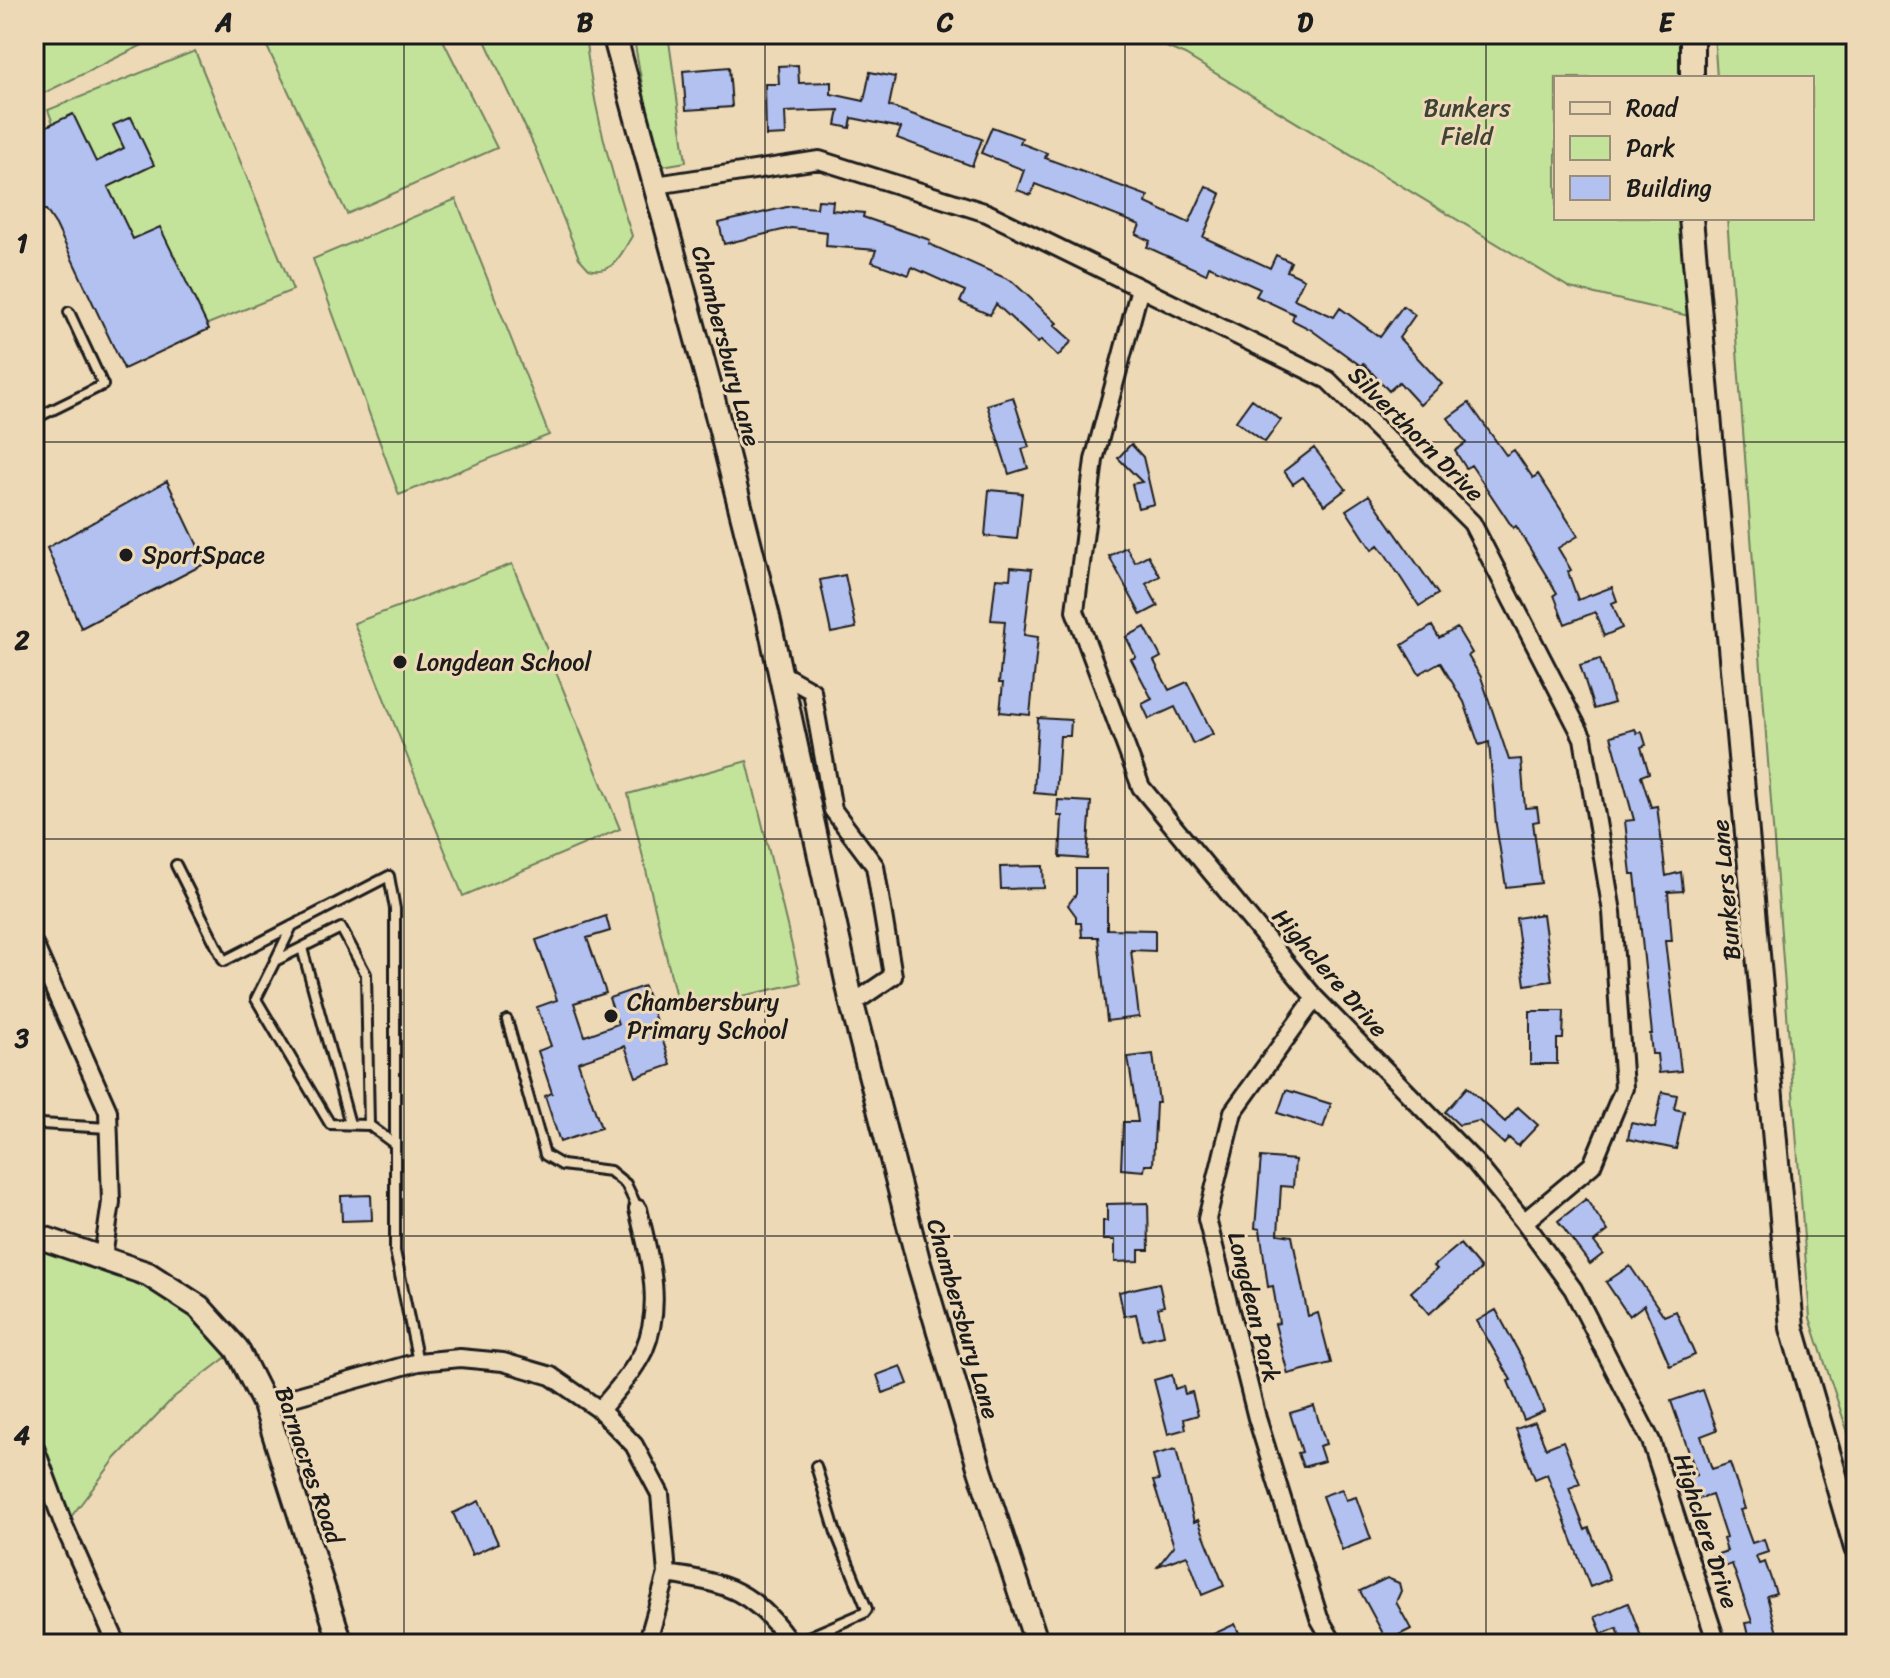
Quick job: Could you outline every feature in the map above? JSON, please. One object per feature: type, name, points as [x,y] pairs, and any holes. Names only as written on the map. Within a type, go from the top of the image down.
[{"type":"street","name":"Chambersbury Lane","points":[[614,34],[712,395],[780,673],[852,1004],[919,1264],[980,1470],[1037,1644]]},
{"type":"street","points":[[1692,34],[1692,76]]},
{"type":"street","name":"Silverthorn Drive","points":[[656,185],[819,160],[987,213],[1328,380],[1472,523],[1583,738],[1612,912],[1624,1088],[1592,1165],[1524,1222]]},
{"type":"street","name":"Bunkers Lane","points":[[1691,220],[1792,1328],[1856,1548]]},
{"type":"street","name":"Highclere Drive","points":[[1140,288],[1094,460],[1075,611],[1141,787],[1315,998],[1475,1162],[1573,1289],[1651,1441],[1717,1644]]},
{"type":"street","points":[[780,673],[812,691],[833,810],[875,866],[893,976],[852,1004]]},
{"type":"street","points":[[34,944],[40,969],[108,1111],[111,1202],[103,1257]]},
{"type":"street","name":"Longdean Park","points":[[1315,998],[1233,1112],[1207,1219],[1257,1418],[1319,1618],[1334,1644]]},
{"type":"street","points":[[600,1410],[644,1349],[655,1302],[652,1263],[638,1209]]},
{"type":"street","name":"Barnacres Road","points":[[34,1235],[148,1274],[199,1307],[237,1349],[265,1405],[341,1644]]},
{"type":"street","points":[[265,1405],[418,1362],[460,1358],[503,1362],[551,1376],[600,1410],[634,1445],[660,1494],[667,1574],[647,1644]]},
{"type":"street","points":[[34,1445],[64,1526],[117,1644]]},
{"type":"street","points":[[667,1574],[726,1586],[752,1599],[774,1618],[792,1644]]},
{"type":"lane","points":[[34,419],[103,385],[69,312]]},
{"type":"lane","points":[[176,865],[224,961],[389,876],[395,909],[395,1251],[418,1362]]},
{"type":"lane","points":[[292,926],[256,999],[330,1124],[369,1125],[393,1143]]},
{"type":"lane","points":[[275,961],[341,928],[366,974],[369,1125]]},
{"type":"lane","points":[[302,948],[350,1124]]},
{"type":"lane","points":[[507,1020],[545,1155],[562,1165],[610,1171],[626,1184],[638,1209]]},
{"type":"lane","points":[[41,1124],[109,1128]]},
{"type":"lane","points":[[792,1644],[867,1609],[836,1533],[816,1466]]},
{"type":"green space","points":[[34,34],[165,34],[34,98]]},
{"type":"green space","points":[[261,34],[440,34],[497,148],[347,214]]},
{"type":"green space","points":[[482,34],[585,34],[603,136],[632,236],[610,266],[589,269],[579,258],[535,148]]},
{"type":"green space","points":[[633,34],[668,34],[686,162],[662,166],[646,106]]},
{"type":"green space","name":"Bunkers Field","points":[[1136,34],[1691,34],[1691,76],[1554,76],[1554,220],[1691,220],[1689,316],[1570,288],[1185,55]]},
{"type":"green space","points":[[1714,34],[1856,34],[1856,1457],[1810,1318],[1727,220],[1814,220],[1814,76],[1717,76]]},
{"type":"green space","points":[[195,51],[293,290],[140,351],[48,110]]},
{"type":"green space","points":[[456,199],[549,435],[399,495],[313,259]]},
{"type":"green space","points":[[512,564],[620,829],[463,896],[354,623]]},
{"type":"green space","points":[[747,761],[801,983],[679,1010],[628,794]]},
{"type":"green space","points":[[34,1235],[148,1274],[237,1349],[174,1397],[116,1458],[64,1526],[34,1445]]},
{"type":"building","points":[[798,65],[799,83],[831,82],[831,94],[864,101],[870,72],[895,77],[889,106],[982,139],[972,166],[897,138],[901,128],[852,118],[850,128],[836,125],[839,110],[785,112],[786,135],[766,136],[765,84],[779,84],[778,66]]},
{"type":"building","points":[[729,67],[732,107],[686,110],[683,71]]},
{"type":"building","points":[[73,114],[96,162],[124,148],[113,125],[131,117],[154,165],[108,187],[133,239],[160,227],[209,329],[124,369],[56,225],[46,210],[34,210],[34,132]]},
{"type":"building","points":[[992,127],[1022,138],[1020,143],[1047,153],[1045,158],[1148,196],[1146,203],[1189,223],[1206,186],[1221,194],[1203,237],[1270,268],[1276,255],[1291,262],[1287,271],[1304,279],[1294,299],[1334,317],[1340,308],[1380,337],[1403,306],[1415,315],[1399,338],[1442,384],[1420,405],[1399,382],[1389,391],[1363,363],[1361,366],[1310,329],[1292,320],[1294,314],[1256,296],[1260,289],[1209,266],[1206,274],[1147,247],[1150,241],[1136,234],[1140,225],[1035,184],[1031,195],[1017,190],[1024,170],[981,153]]},
{"type":"building","points":[[818,200],[833,201],[832,210],[864,213],[863,217],[930,240],[929,244],[1012,281],[1072,341],[1058,356],[1041,340],[1038,343],[996,304],[990,315],[960,302],[965,291],[912,267],[909,275],[872,262],[876,250],[826,246],[827,232],[791,228],[724,244],[719,223],[791,206],[817,208]]},
{"type":"building","points":[[1013,397],[1029,447],[1022,449],[1028,468],[1009,474],[987,405]]},
{"type":"building","points":[[1252,399],[1281,420],[1265,442],[1236,421]]},
{"type":"building","points":[[1469,403],[1506,455],[1514,450],[1533,478],[1538,474],[1578,536],[1558,548],[1571,570],[1568,572],[1578,600],[1612,587],[1617,601],[1612,603],[1622,628],[1604,636],[1595,612],[1565,624],[1554,595],[1557,593],[1516,526],[1513,528],[1471,465],[1466,468],[1455,451],[1466,443],[1448,418]]},
{"type":"building","points":[[1131,444],[1143,457],[1154,504],[1138,508],[1132,484],[1142,482],[1118,458]]},
{"type":"building","points":[[1314,448],[1346,489],[1325,505],[1303,477],[1293,484],[1284,471]]},
{"type":"building","name":"SportSpace","points":[[167,481],[206,563],[81,628],[47,548]]},
{"type":"building","points":[[989,490],[1022,493],[1017,539],[985,536]]},
{"type":"building","points":[[1369,495],[1438,594],[1419,606],[1386,555],[1378,545],[1372,550],[1346,510]]},
{"type":"building","points":[[1126,547],[1135,562],[1148,555],[1160,576],[1146,584],[1158,606],[1141,615],[1109,556]]},
{"type":"building","points":[[1011,567],[1032,569],[1024,635],[1038,637],[1030,715],[1000,712],[1003,683],[999,683],[1005,621],[991,620],[996,578],[1010,579]]},
{"type":"building","points":[[845,575],[856,628],[831,633],[820,580]]},
{"type":"building","points":[[1432,626],[1439,638],[1457,628],[1472,653],[1468,656],[1481,677],[1509,760],[1521,759],[1525,808],[1537,807],[1539,821],[1533,822],[1541,883],[1506,887],[1496,825],[1489,742],[1479,745],[1464,702],[1440,662],[1419,674],[1402,645]]},
{"type":"building","points":[[1145,627],[1161,657],[1154,661],[1169,690],[1187,682],[1213,734],[1193,744],[1175,707],[1149,719],[1142,704],[1152,699],[1131,659],[1136,657],[1126,637]]},
{"type":"building","points":[[1600,659],[1614,703],[1594,709],[1580,665]]},
{"type":"building","points":[[1038,718],[1071,720],[1070,736],[1060,736],[1056,795],[1034,793]]},
{"type":"building","points":[[1635,729],[1637,733],[1642,732],[1646,745],[1641,747],[1649,773],[1641,776],[1651,807],[1657,806],[1666,876],[1681,872],[1683,891],[1668,892],[1672,941],[1665,941],[1681,1071],[1659,1073],[1657,1054],[1652,1054],[1635,874],[1631,874],[1625,821],[1634,820],[1611,736]]},
{"type":"building","points":[[1058,800],[1091,802],[1087,859],[1060,857],[1062,816],[1057,816]]},
{"type":"building","points":[[1043,866],[1044,888],[1001,889],[1000,867]]},
{"type":"building","points":[[1076,869],[1107,869],[1107,929],[1155,930],[1155,951],[1131,950],[1139,1017],[1107,1021],[1098,937],[1082,937],[1081,923],[1076,923],[1076,916],[1068,905],[1076,894]]},
{"type":"building","points":[[1543,914],[1552,981],[1525,985],[1516,918]]},
{"type":"building","points":[[606,916],[610,931],[587,938],[606,993],[574,1003],[585,1036],[618,1024],[609,998],[644,986],[671,1065],[636,1077],[625,1046],[578,1062],[601,1128],[560,1142],[545,1096],[552,1093],[538,1051],[551,1046],[537,1007],[557,1000],[536,940]]},
{"type":"building","points":[[1530,1011],[1564,1011],[1563,1039],[1557,1039],[1557,1064],[1530,1064]]},
{"type":"building","points":[[1153,1054],[1159,1103],[1156,1103],[1153,1165],[1145,1165],[1144,1171],[1121,1169],[1123,1122],[1138,1122],[1128,1057]]},
{"type":"building","points":[[1467,1087],[1505,1122],[1518,1107],[1538,1125],[1518,1146],[1509,1138],[1504,1144],[1479,1121],[1459,1125],[1445,1112]]},
{"type":"building","points":[[1286,1090],[1331,1104],[1323,1128],[1278,1113]]},
{"type":"building","points":[[1662,1092],[1677,1095],[1674,1109],[1684,1111],[1676,1149],[1628,1139],[1631,1123],[1655,1128]]},
{"type":"building","points":[[1261,1157],[1295,1160],[1293,1187],[1281,1186],[1278,1234],[1292,1236],[1308,1316],[1318,1313],[1331,1363],[1288,1374],[1275,1324],[1279,1323],[1273,1286],[1268,1287],[1260,1229],[1255,1228]]},
{"type":"building","points":[[371,1195],[372,1220],[342,1221],[341,1196]]},
{"type":"building","points":[[1586,1199],[1608,1231],[1594,1242],[1603,1254],[1590,1264],[1558,1221]]},
{"type":"building","points":[[1148,1203],[1149,1250],[1139,1250],[1139,1261],[1115,1262],[1115,1240],[1103,1240],[1107,1204]]},
{"type":"building","points":[[1460,1244],[1481,1269],[1429,1314],[1411,1292],[1437,1269],[1434,1266]]},
{"type":"building","points":[[1630,1266],[1664,1316],[1676,1311],[1695,1355],[1670,1366],[1644,1305],[1629,1316],[1606,1282]]},
{"type":"building","points":[[1159,1283],[1164,1306],[1158,1308],[1164,1335],[1142,1340],[1136,1314],[1124,1316],[1119,1292]]},
{"type":"building","points":[[1496,1310],[1523,1360],[1544,1411],[1524,1420],[1508,1381],[1511,1380],[1477,1321]]},
{"type":"building","points":[[901,1366],[908,1384],[883,1393],[877,1375]]},
{"type":"building","points":[[1172,1375],[1175,1389],[1183,1386],[1185,1394],[1192,1392],[1198,1415],[1184,1419],[1186,1429],[1168,1434],[1154,1380]]},
{"type":"building","points":[[1703,1390],[1717,1430],[1701,1436],[1712,1469],[1730,1463],[1745,1509],[1740,1510],[1752,1543],[1764,1539],[1768,1552],[1756,1556],[1759,1564],[1765,1562],[1776,1593],[1767,1596],[1780,1644],[1750,1644],[1745,1623],[1752,1622],[1732,1564],[1716,1570],[1712,1556],[1727,1551],[1712,1495],[1693,1501],[1686,1478],[1697,1475],[1671,1401]]},
{"type":"building","points":[[1314,1406],[1326,1444],[1319,1446],[1324,1461],[1303,1467],[1298,1453],[1302,1452],[1290,1413]]},
{"type":"building","points":[[1535,1422],[1546,1448],[1563,1441],[1580,1484],[1569,1488],[1585,1530],[1589,1528],[1610,1579],[1590,1587],[1547,1474],[1535,1479],[1516,1429]]},
{"type":"building","points":[[1176,1449],[1194,1522],[1198,1520],[1224,1586],[1202,1595],[1187,1555],[1158,1566],[1174,1546],[1153,1481],[1159,1480],[1153,1455]]},
{"type":"building","points":[[1342,1489],[1346,1500],[1356,1497],[1371,1539],[1342,1550],[1322,1496]]},
{"type":"building","points":[[479,1501],[498,1543],[472,1555],[453,1513]]},
{"type":"building","points":[[1387,1578],[1399,1583],[1401,1591],[1396,1602],[1411,1629],[1387,1641],[1360,1591]]},
{"type":"building","points":[[1628,1603],[1644,1644],[1623,1644],[1617,1628],[1602,1634],[1595,1617]]},
{"type":"building","points":[[1235,1624],[1244,1644],[1192,1644]]},
{"type":"place","name":"SportSpace","points":[[126,555]]},
{"type":"place","name":"Longdean School","points":[[400,662]]},
{"type":"place","name":"Chambersbury Primary School","points":[[611,1016]]}]
